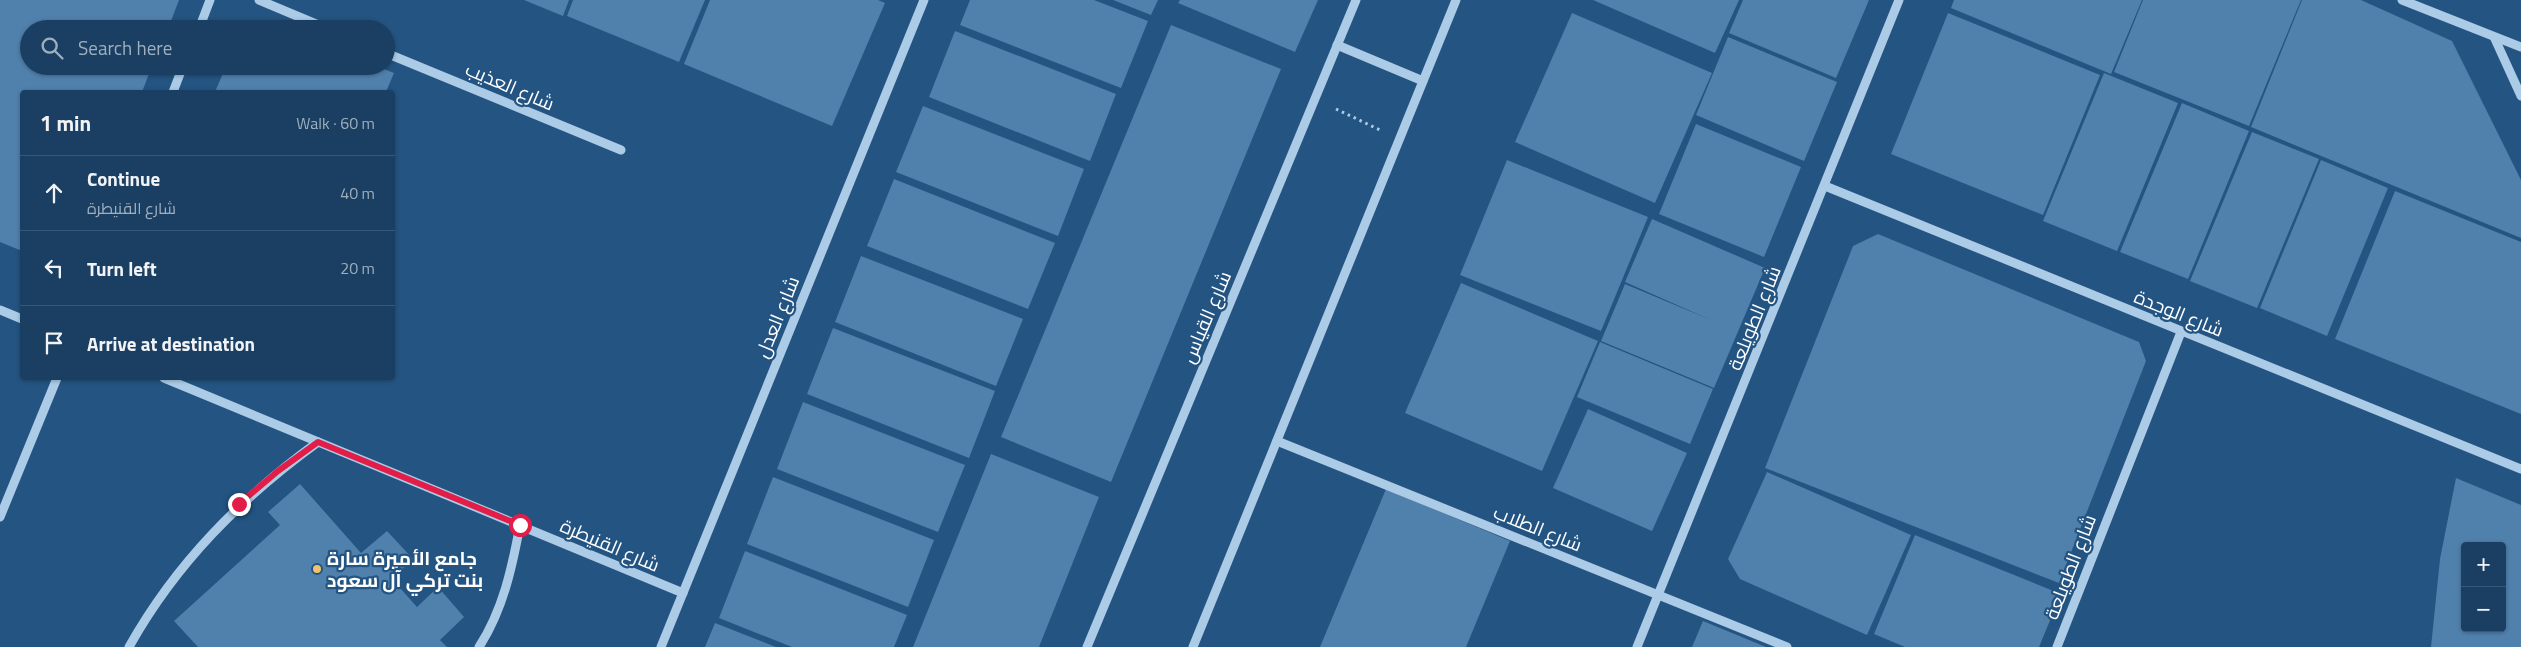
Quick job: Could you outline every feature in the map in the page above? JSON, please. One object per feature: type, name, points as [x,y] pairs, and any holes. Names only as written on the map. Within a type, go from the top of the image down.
[{"type":"street","points":[[202,20],[210,0]]},
{"type":"street","points":[[259,0],[307,20]]},
{"type":"street","name":"شارع العدل","points":[[661,647],[924,0]]},
{"type":"street","name":"شارع القياس","points":[[1086,647],[1356,0]]},
{"type":"street","points":[[1193,647],[1456,0]]},
{"type":"street","name":"شارع الطويلعة","points":[[1637,647],[1899,0]]},
{"type":"street","points":[[2402,0],[2495,39],[2521,47]]},
{"type":"street","points":[[2495,39],[2521,96]]},
{"type":"street","points":[[1337,45],[1423,80]]},
{"type":"street","name":"شارع العذيب","points":[[395,57],[621,150]]},
{"type":"street","points":[[174,90],[180,75]]},
{"type":"street","name":"شارع الوجدة","points":[[1825,186],[2521,469]]},
{"type":"street","points":[[0,310],[20,318]]},
{"type":"street","name":"شارع الطويلعة","points":[[2056,647],[2181,332]]},
{"type":"street","points":[[0,517],[56,380]]},
{"type":"street","name":"شارع القنيطرة","points":[[169,380],[683,593]]},
{"type":"street","name":"شارع الطلاب","points":[[1277,441],[1787,647]]},
{"type":"street","points":[[129,647],[172,580],[204,541],[239,504],[278,471],[318,442]]},
{"type":"street","points":[[479,647],[500,604],[513,565],[520,525]]},
{"type":"path","points":[[1315,100],[1400,138]]},
{"type":"building","points":[[0,0],[179,0],[171,20],[20,20],[20,75],[149,75],[143,90],[20,90],[20,250],[0,242]]},
{"type":"building","points":[[524,0],[569,0],[563,16]]},
{"type":"building","points":[[573,0],[705,0],[679,62],[567,16]]},
{"type":"building","points":[[710,0],[878,0],[885,3],[832,126],[684,64]]},
{"type":"building","points":[[970,0],[1094,0],[1148,21],[1121,88],[960,25]]},
{"type":"building","points":[[1113,0],[1158,0],[1151,15]]},
{"type":"building","points":[[1180,0],[1318,0],[1295,52],[1178,3]]},
{"type":"building","points":[[1593,0],[1739,0],[1715,53]]},
{"type":"building","points":[[1743,0],[1869,0],[1836,78],[1729,33]]},
{"type":"building","points":[[1954,0],[2142,0],[2111,74],[1951,8]]},
{"type":"building","points":[[2143,0],[2301,0],[2249,126],[2114,72]]},
{"type":"building","points":[[2302,0],[2361,0],[2452,41],[2521,180],[2521,238],[2251,127]]},
{"type":"building","points":[[1572,13],[1712,73],[1655,203],[1515,142]]},
{"type":"building","points":[[1948,13],[2100,75],[2043,215],[1891,154]]},
{"type":"building","points":[[1171,25],[1281,69],[1111,482],[1001,437]]},
{"type":"building","points":[[955,31],[1116,94],[1090,161],[929,97]]},
{"type":"building","points":[[1728,37],[1837,82],[1804,161],[1696,115]]},
{"type":"building","points":[[2104,73],[2178,103],[2117,251],[2043,221]]},
{"type":"building","points":[[222,75],[393,75],[387,90],[216,90]]},
{"type":"building","points":[[2182,103],[2249,131],[2188,279],[2120,252]]},
{"type":"building","points":[[923,106],[1084,169],[1058,236],[896,172]]},
{"type":"building","points":[[1696,124],[1801,167],[1764,257],[1659,214]]},
{"type":"building","points":[[2252,132],[2319,159],[2257,308],[2190,281]]},
{"type":"building","points":[[1507,160],[1648,217],[1601,331],[1460,275]]},
{"type":"building","points":[[2321,160],[2388,188],[2327,336],[2260,308]]},
{"type":"building","points":[[894,179],[1055,243],[1028,309],[867,246]]},
{"type":"building","points":[[2395,191],[2521,242],[2521,414],[2335,339]]},
{"type":"building","points":[[1652,219],[1765,268],[1714,388],[1601,341],[1625,284],[1711,320],[1625,282]]},
{"type":"building","points":[[1878,234],[2139,342],[2146,361],[2059,583],[1765,468],[1853,246]]},
{"type":"building","points":[[861,256],[1023,319],[996,386],[835,322]]},
{"type":"building","points":[[1461,283],[1598,341],[1542,471],[1405,413]]},
{"type":"building","points":[[833,328],[995,391],[969,458],[807,394]]},
{"type":"building","points":[[1600,342],[1713,389],[1690,444],[1577,397]]},
{"type":"building","points":[[803,402],[965,465],[938,532],[777,469]]},
{"type":"building","points":[[1588,409],[1687,453],[1652,531],[1553,488]]},
{"type":"building","points":[[991,454],[1099,497],[1039,647],[913,647]]},
{"type":"building","points":[[1767,472],[1911,535],[1867,635],[1740,579],[1728,559]]},
{"type":"building","points":[[773,477],[934,540],[908,607],[747,544]]},
{"type":"building","points":[[2456,478],[2521,505],[2521,647],[2431,647],[2440,559]]},
{"type":"building","name":"جامع الأميرة سارة بنت تركي آل سعود","points":[[300,484],[361,553],[387,531],[413,559],[392,579],[417,607],[438,587],[464,617],[440,640],[447,647],[198,647],[174,621],[280,525],[268,512]]},
{"type":"building","points":[[1386,489],[1510,541],[1466,647],[1320,647]]},
{"type":"building","points":[[1915,535],[2061,594],[2039,647],[1905,647],[1874,634]]},
{"type":"building","points":[[745,551],[907,615],[894,647],[792,647],[719,618]]},
{"type":"building","points":[[1703,621],[1766,647],[1692,647]]},
{"type":"building","points":[[715,623],[776,647],[705,647]]},
{"type":"place","name":"جامع الأميرة سارة بنت تركي آل سعود","points":[[317,569]]},
{"type":"route","points":[[239,504],[278,471],[318,442],[520,525]]}]
